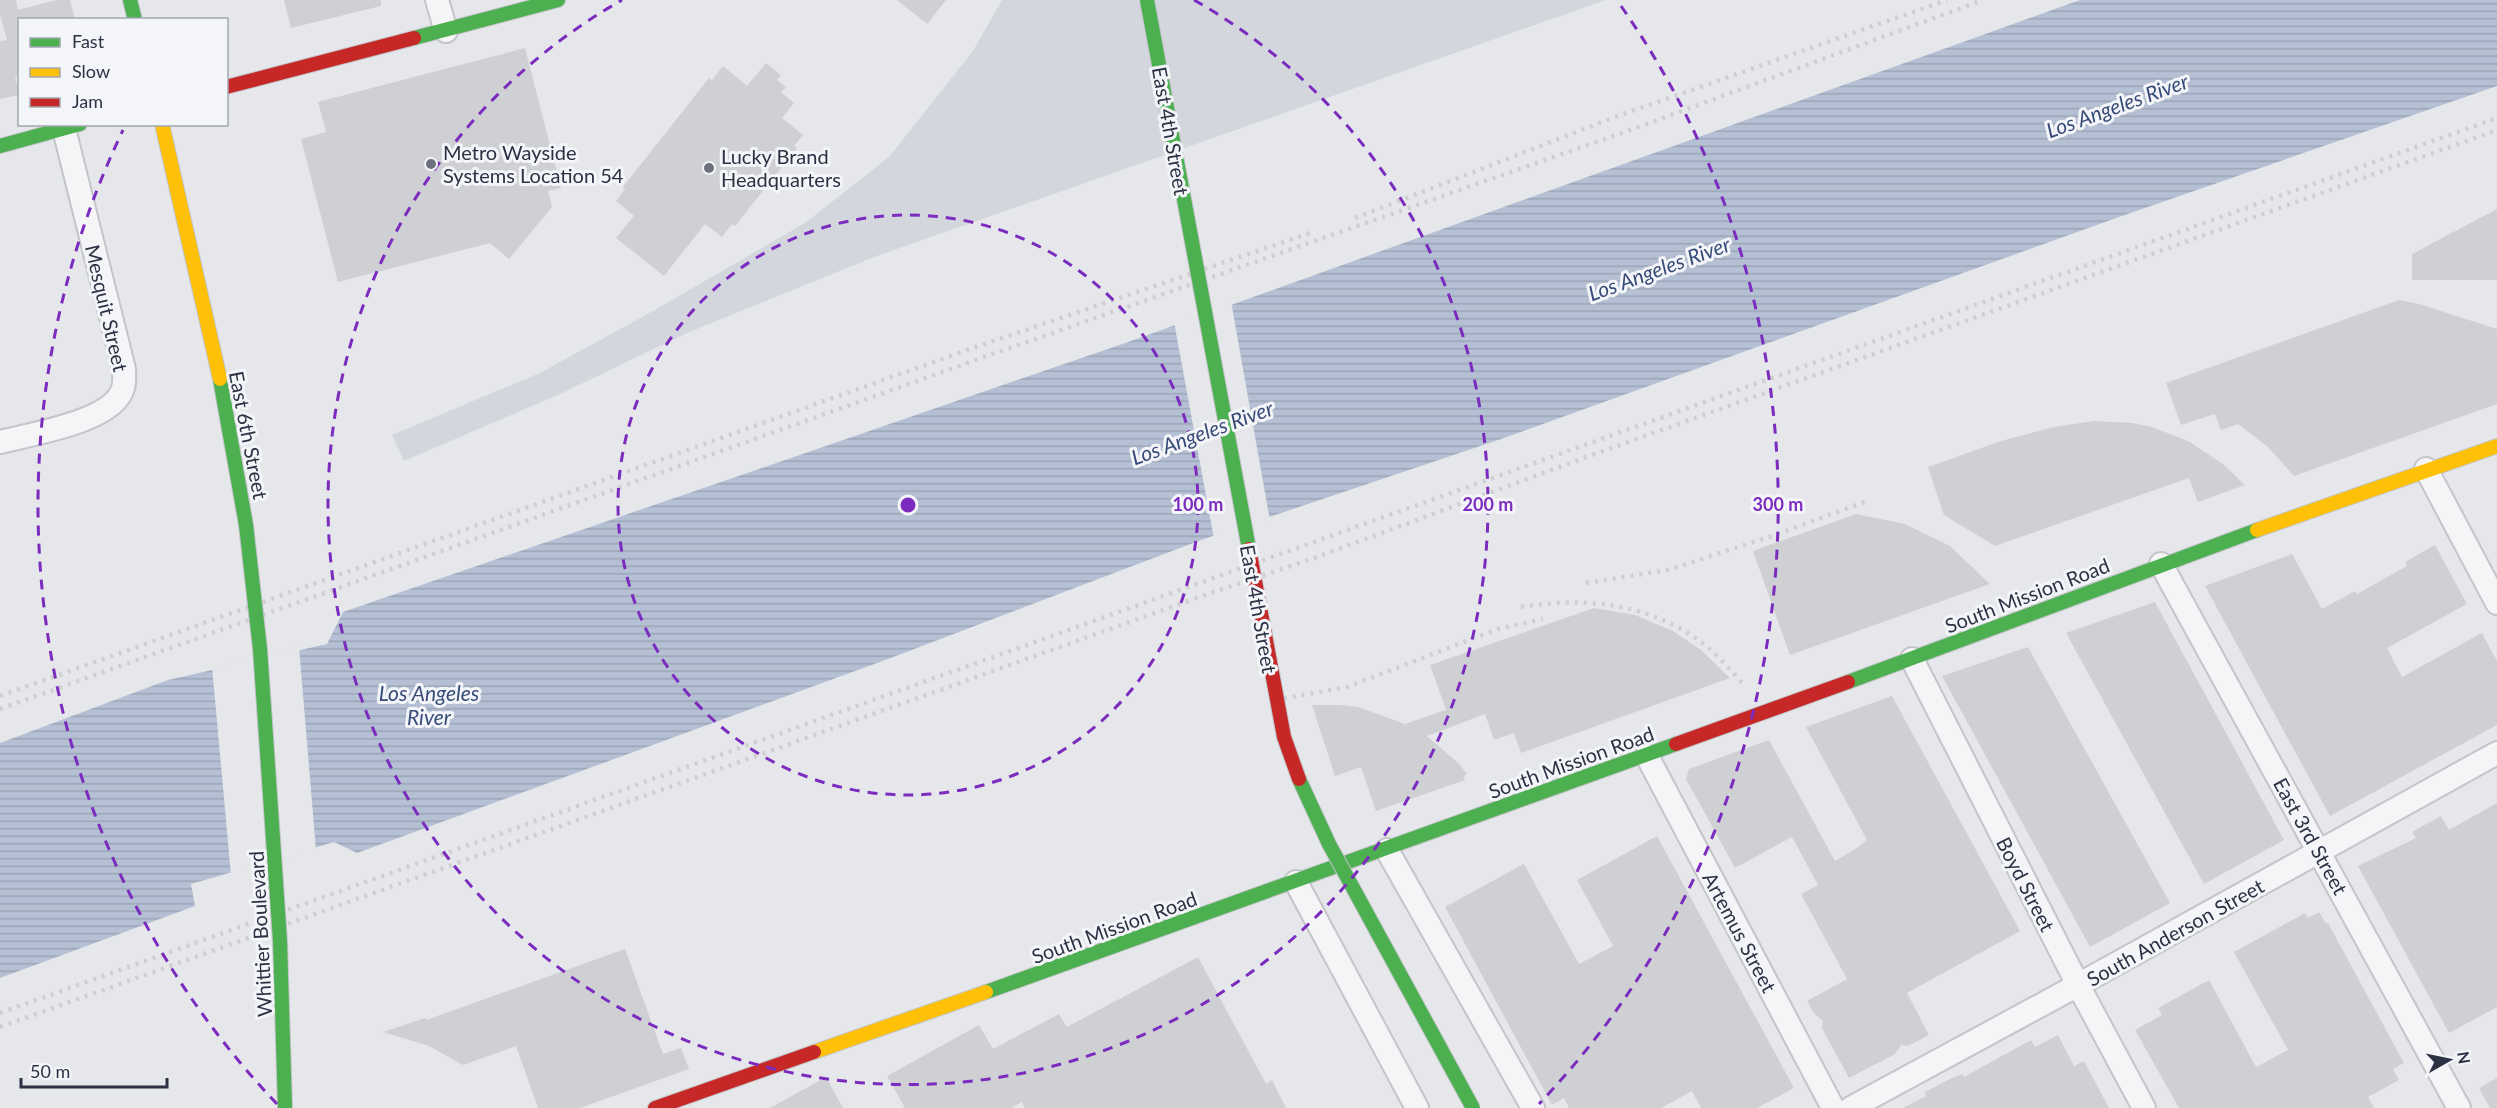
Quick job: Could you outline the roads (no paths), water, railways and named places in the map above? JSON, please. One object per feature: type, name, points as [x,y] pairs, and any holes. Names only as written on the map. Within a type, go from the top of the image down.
[{"type":"street","points":[[437,0],[446,31]]},
{"type":"street","points":[[228,86],[558,0]]},
{"type":"street","name":"East 4th Street","points":[[1147,0],[1284,737],[1302,787],[1329,844],[1473,1108]]},
{"type":"street","name":"East 6th Street","points":[[162,126],[235,458],[252,572],[268,757]]},
{"type":"street","points":[[0,146],[72,127]]},
{"type":"street","name":"Mesquit Street","points":[[0,442],[86,420],[113,404],[123,389],[124,369],[72,127]]},
{"type":"street","name":"South Mission Road","points":[[655,1108],[684,1103],[1647,756],[1912,659],[2161,564],[2426,469],[2497,446]]},
{"type":"street","points":[[2426,469],[2497,603]]},
{"type":"street","name":"East 3rd Street","points":[[2161,564],[2459,1108]]},
{"type":"street","name":"Boyd Street","points":[[1912,659],[2078,985],[2144,1108]]},
{"type":"street","name":"South Anderson Street","points":[[1851,1108],[2497,753]]},
{"type":"street","name":"Artemus Street","points":[[1647,756],[1833,1108]]},
{"type":"street","name":"Whittier Boulevard","points":[[268,757],[280,938],[285,1108]]},
{"type":"street","points":[[1387,850],[1533,1108]]},
{"type":"street","points":[[1296,882],[1417,1108]]},
{"type":"water","name":"Los Angeles River","points":[[2080,0],[2497,0],[2497,86],[2119,217],[1504,438],[1201,540],[888,659],[357,853],[334,842],[191,884],[195,906],[0,978],[0,743],[168,680],[327,644],[343,612],[1131,341]]},
{"type":"railway","points":[[1355,218],[1615,117],[1947,0]]},
{"type":"railway","points":[[0,709],[973,361],[1622,133],[1983,0]]},
{"type":"railway","points":[[0,1013],[2497,118]]},
{"type":"railway","points":[[0,1027],[1205,595],[1320,556],[1581,459],[2497,130]]},
{"type":"railway","points":[[0,696],[970,349],[1313,232]]},
{"type":"railway","points":[[1586,583],[1668,570],[1772,536],[1870,500]]},
{"type":"railway","points":[[1521,607],[1590,603],[1612,605],[1655,617],[1697,639],[1743,684]]},
{"type":"railway","points":[[1275,700],[1347,687],[1498,629],[1543,619]]},
{"type":"place","name":"Metro Wayside Systems Location 54","points":[[431,164]]},
{"type":"place","name":"Lucky Brand Headquarters","points":[[709,168]]}]
